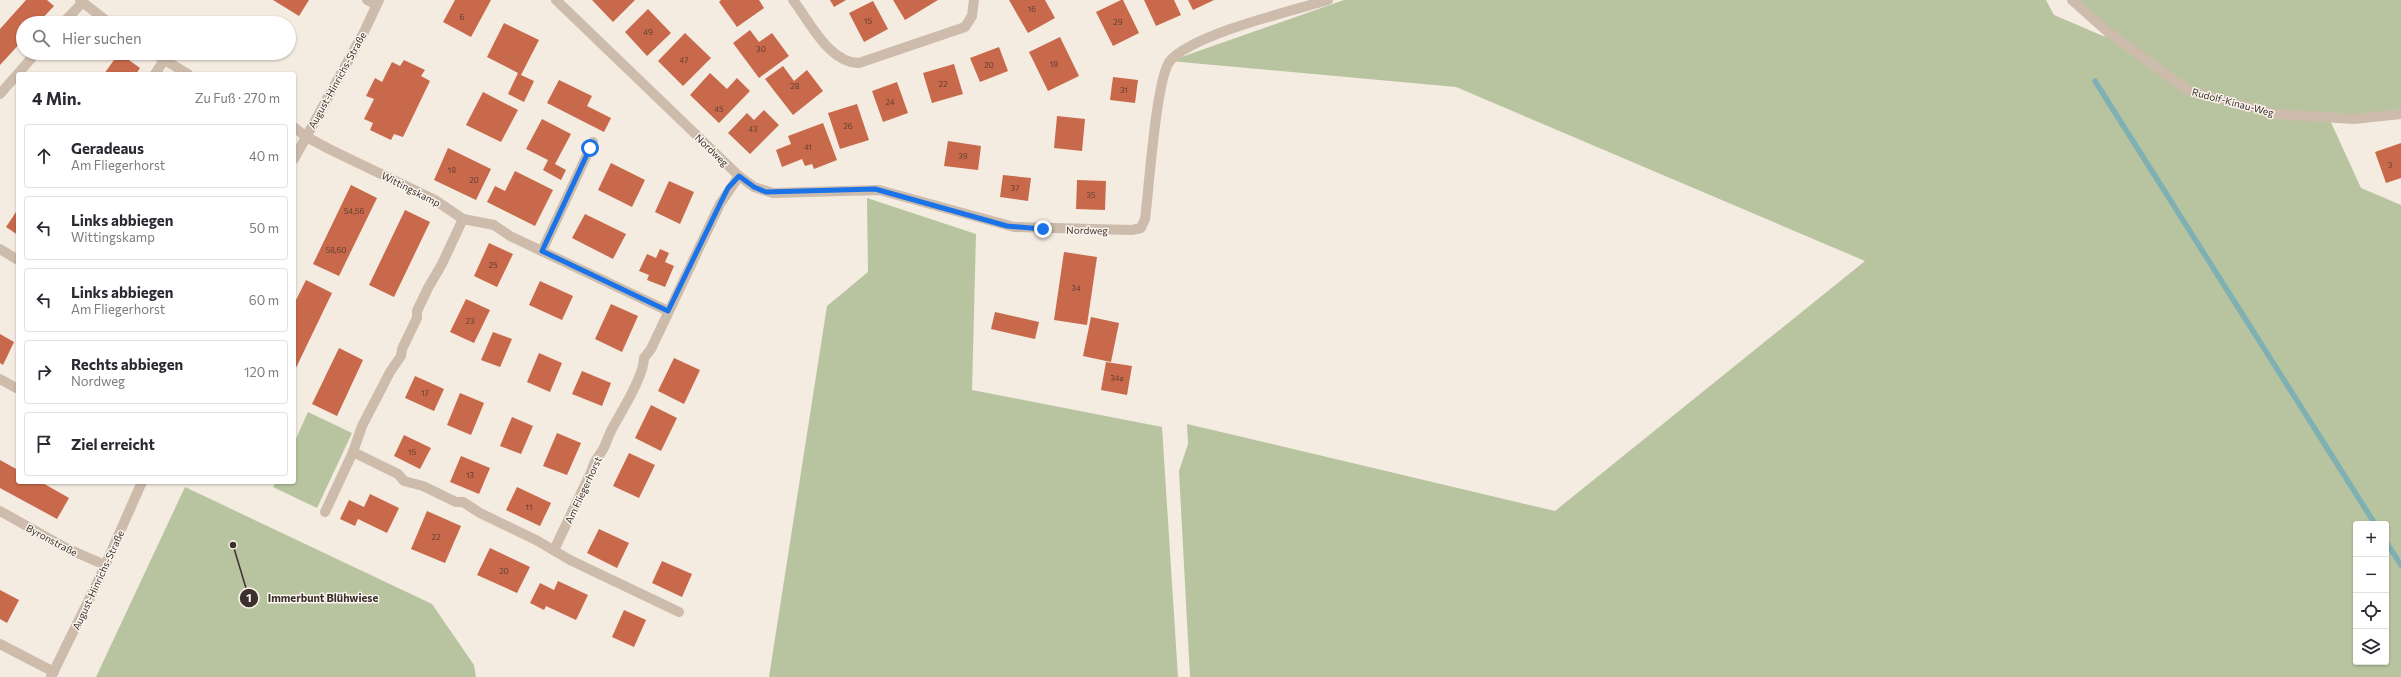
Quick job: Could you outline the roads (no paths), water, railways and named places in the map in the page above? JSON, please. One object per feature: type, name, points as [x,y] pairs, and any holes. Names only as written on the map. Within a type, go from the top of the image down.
[{"type":"street","points":[[367,0],[378,3]]},
{"type":"street","name":"Nordweg","points":[[556,0],[739,176],[754,187],[773,193],[880,190],[1014,227],[1137,230],[1141,228],[1145,219],[1161,90],[1170,62],[1186,49],[1209,37],[1328,0]]},
{"type":"street","points":[[794,0],[835,55],[848,62],[859,63],[965,27],[972,16],[974,0]]},
{"type":"street","name":"Rudolf-Kinau-Weg","points":[[2072,0],[2108,32],[2189,91],[2276,114],[2354,119],[2401,114]]},
{"type":"street","points":[[69,16],[81,1],[100,16]]},
{"type":"street","name":"August-Hinrichs-Straße","points":[[296,155],[378,3]]},
{"type":"street","points":[[19,72],[30,60]]},
{"type":"street","points":[[155,72],[164,60],[185,72]]},
{"type":"street","points":[[0,94],[16,76]]},
{"type":"street","name":"Wittingskamp","points":[[296,129],[305,136],[435,200],[463,219],[494,225],[510,236],[668,311]]},
{"type":"street","points":[[542,251],[593,142]]},
{"type":"street","name":"Am Fliegerhorst","points":[[554,550],[592,470],[596,457],[602,451],[622,410],[628,404],[632,389],[644,365],[644,358],[651,349],[723,199],[739,176]]},
{"type":"street","points":[[325,512],[353,452],[371,408],[376,402],[390,372],[401,356],[402,349],[417,318],[417,311],[442,264],[463,219]]},
{"type":"street","points":[[0,249],[16,259]]},
{"type":"street","points":[[0,379],[16,388]]},
{"type":"street","points":[[353,452],[398,474],[404,480],[423,486],[456,502],[463,502],[480,513],[554,550],[570,560],[679,612]]},
{"type":"street","name":"August-Hinrichs-Straße","points":[[53,674],[105,565],[141,484]]},
{"type":"street","name":"Byronstraße","points":[[0,511],[66,548],[105,565]]},
{"type":"street","points":[[0,644],[53,674]]},
{"type":"waterway","points":[[2095,81],[2373,521]]},
{"type":"waterway","points":[[2389,547],[2401,565]]},
{"type":"place","name":"Immerbunt Blühwiese","points":[[233,545]]}]
